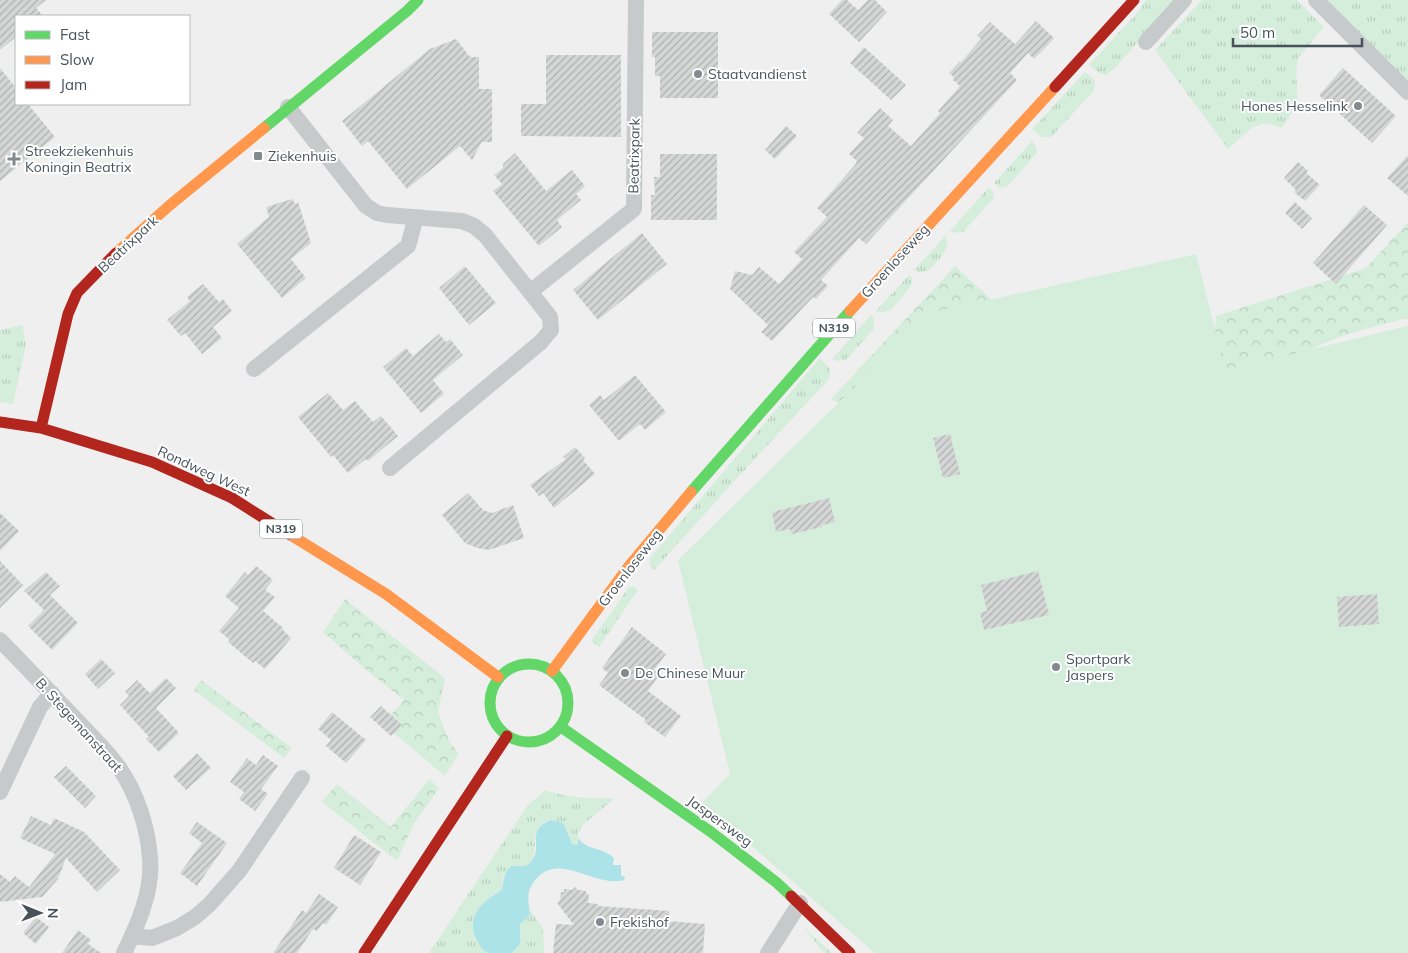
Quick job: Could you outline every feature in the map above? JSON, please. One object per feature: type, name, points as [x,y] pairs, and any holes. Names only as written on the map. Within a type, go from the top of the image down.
[{"type":"main road","name":"Beatrixpark","points":[[41,428],[68,314],[77,293],[114,255],[170,205],[418,0]]},
{"type":"main road","name":"Groenloseweg","points":[[552,672],[629,566],[702,478],[827,335],[1134,0]]},
{"type":"main road","name":"Rondweg West","points":[[0,422],[41,428],[94,443],[152,462],[232,498],[386,594],[498,677]]},
{"type":"main road","points":[[525,664],[540,665],[552,672],[563,683],[568,698],[567,713],[561,727],[550,737],[535,742],[520,742],[507,736],[495,724],[489,708],[491,691],[498,677],[511,668],[525,664]]},
{"type":"main road","name":"Jaspersweg","points":[[561,727],[711,832],[776,882],[850,953]]},
{"type":"main road","points":[[364,953],[507,736]]},
{"type":"street","name":"Beatrixpark","points":[[530,292],[634,209],[636,0]]},
{"type":"street","points":[[1146,42],[1184,0]]},
{"type":"street","points":[[1316,0],[1408,92]]},
{"type":"street","points":[[288,107],[366,206],[377,212],[462,222],[474,226],[485,235],[550,317],[551,330],[542,342],[390,468]]},
{"type":"street","points":[[254,369],[408,246],[416,217]]},
{"type":"street","name":"B. Stegemanstraat","points":[[0,640],[120,769],[141,810],[151,859],[145,901],[124,953]]},
{"type":"street","points":[[0,792],[40,707],[52,694]]},
{"type":"street","points":[[132,936],[152,938],[177,928],[195,917],[209,905],[239,870],[302,778]]},
{"type":"street","points":[[768,953],[800,903]]},
{"type":"green space","points":[[1146,0],[1175,0],[1114,69],[1106,75],[1099,73],[1089,65],[1137,13]]},
{"type":"green space","points":[[1202,0],[1297,0],[1324,27],[1298,58],[1296,73],[1298,103],[1282,128],[1267,123],[1253,127],[1228,149],[1155,50]]},
{"type":"green space","points":[[1325,0],[1408,0],[1408,82]]},
{"type":"green space","points":[[1085,72],[1095,80],[1094,91],[1051,137],[1041,137],[1032,129]]},
{"type":"green space","points":[[1032,141],[1036,146],[1037,153],[1008,186],[1000,188],[994,183]]},
{"type":"green space","points":[[989,187],[994,193],[993,199],[964,231],[956,233],[950,231]]},
{"type":"green space","points":[[1408,222],[1408,318],[1364,329],[1335,339],[1308,351],[1296,359],[1313,555],[1217,357],[1216,316],[1366,268]]},
{"type":"green space","points":[[945,236],[947,246],[939,259],[928,271],[919,272],[914,270]]},
{"type":"green space","name":"Sportpark Jaspers","points":[[1196,254],[1225,370],[1408,326],[1408,953],[875,953],[702,803],[730,774],[678,560],[930,313]]},
{"type":"green space","points":[[955,266],[994,302],[849,408],[831,399]]},
{"type":"green space","points":[[909,275],[912,278],[912,285],[891,310],[881,313],[876,311]]},
{"type":"green space","points":[[871,315],[874,318],[874,329],[846,360],[838,361],[832,359]]},
{"type":"green space","points":[[22,325],[26,345],[13,404],[0,402],[0,330]]},
{"type":"green space","points":[[820,358],[830,369],[829,379],[654,570],[650,565],[650,558]]},
{"type":"green space","points":[[629,587],[634,587],[638,590],[599,647],[591,641]]},
{"type":"green space","points":[[345,599],[445,678],[438,712],[450,743],[459,753],[445,776],[383,724],[404,700],[323,632]]},
{"type":"green space","points":[[201,680],[292,748],[284,758],[194,690]]},
{"type":"green space","points":[[429,779],[439,788],[413,825],[397,861],[322,802],[337,784],[391,827]]},
{"type":"green space","points":[[545,790],[562,795],[615,798],[584,824],[578,833],[578,845],[572,844],[551,820],[544,822],[538,828],[533,857],[530,863],[516,865],[503,876],[502,890],[491,896],[485,951],[489,953],[429,953],[527,806]]},
{"type":"green space","points":[[529,908],[543,929],[544,953],[512,953],[520,944],[520,924],[530,912]]},
{"type":"green space","points":[[803,927],[832,953],[824,953]]},
{"type":"water","points":[[551,820],[563,823],[572,844],[578,845],[578,838],[586,845],[609,854],[614,858],[613,865],[621,865],[621,876],[625,876],[624,880],[603,880],[558,868],[548,870],[539,876],[529,890],[530,915],[520,924],[520,944],[512,953],[489,953],[480,945],[474,934],[474,918],[482,905],[502,890],[507,870],[515,866],[524,866],[533,859],[537,832],[543,824]]},
{"type":"building","points":[[0,0],[46,0],[36,8],[42,15],[15,15],[15,38],[0,50]]},
{"type":"building","points":[[842,0],[847,0],[858,10],[868,0],[875,0],[887,12],[859,42],[829,14]]},
{"type":"building","points":[[1036,21],[1054,38],[1050,43],[1034,59],[1028,53],[1010,73],[1017,80],[866,244],[859,238],[821,280],[828,286],[816,299],[813,297],[772,341],[761,332],[768,325],[730,289],[735,271],[752,275],[759,267],[779,284],[802,259],[794,252],[827,217],[817,208],[857,161],[849,154],[864,138],[857,133],[880,108],[893,120],[888,126],[911,146],[940,113],[938,111],[960,86],[949,73],[981,39],[977,36],[990,22],[1015,44]]},
{"type":"building","points":[[652,32],[718,32],[718,98],[660,98],[660,76],[655,76],[655,57],[652,57]]},
{"type":"building","points":[[456,39],[470,57],[479,57],[479,89],[492,89],[492,142],[482,142],[472,160],[460,146],[407,189],[368,141],[362,146],[342,121],[430,49]]},
{"type":"building","points":[[864,47],[906,85],[891,100],[850,63]]},
{"type":"building","points":[[546,55],[621,55],[621,137],[521,136],[521,104],[546,104]]},
{"type":"building","name":"Streekziekenhuis Koningin Beatrix","points":[[0,68],[15,87],[15,105],[29,105],[55,137],[0,181]]},
{"type":"building","name":"Hones Hesselink","points":[[1343,68],[1396,116],[1372,143],[1319,95]]},
{"type":"building","points":[[786,126],[797,136],[775,159],[765,150]]},
{"type":"building","points":[[515,153],[546,191],[572,170],[585,186],[576,194],[581,200],[557,220],[562,227],[539,246],[493,191],[502,184],[494,175],[503,168],[503,164]]},
{"type":"building","points":[[660,154],[717,154],[717,220],[651,220],[651,195],[655,195],[654,177],[660,177]]},
{"type":"building","points":[[1408,155],[1408,196],[1387,178]]},
{"type":"building","points":[[1298,162],[1308,171],[1306,173],[1320,185],[1305,201],[1294,192],[1296,190],[1284,178]]},
{"type":"building","points":[[292,199],[295,204],[298,202],[311,243],[291,259],[306,278],[282,298],[237,244],[269,217],[266,207]]},
{"type":"building","points":[[1295,202],[1312,218],[1302,229],[1285,213]]},
{"type":"building","points":[[1364,205],[1387,225],[1336,284],[1313,263]]},
{"type":"building","points":[[642,233],[667,264],[598,320],[573,290]]},
{"type":"building","points":[[465,266],[496,303],[469,325],[439,288]]},
{"type":"building","points":[[203,284],[219,302],[223,299],[232,311],[213,327],[222,338],[202,354],[185,333],[181,336],[167,320],[190,301],[187,297]]},
{"type":"building","points":[[439,334],[446,342],[450,339],[463,355],[433,380],[444,394],[421,413],[383,367],[406,348],[413,356]]},
{"type":"building","points":[[635,375],[666,412],[645,430],[640,424],[619,441],[589,405],[600,395],[604,400]]},
{"type":"building","points":[[328,393],[343,410],[355,401],[373,422],[381,416],[398,436],[368,461],[366,459],[348,473],[333,455],[331,457],[298,417]]},
{"type":"building","points":[[950,434],[960,474],[943,478],[933,438]]},
{"type":"building","points":[[575,447],[595,474],[554,508],[543,493],[539,496],[530,485],[566,459],[563,457]]},
{"type":"building","points":[[468,493],[483,510],[492,513],[513,505],[524,538],[489,550],[465,543],[442,515]]},
{"type":"building","points":[[829,498],[835,522],[792,534],[790,529],[776,532],[772,512]]},
{"type":"building","points":[[0,513],[19,531],[0,551]]},
{"type":"building","points":[[0,561],[23,585],[0,608]]},
{"type":"building","points":[[256,566],[273,580],[265,590],[275,597],[263,611],[283,628],[291,638],[265,669],[255,661],[253,663],[228,642],[230,640],[219,631],[239,608],[225,596],[245,572],[248,575]]},
{"type":"building","points":[[1038,571],[1049,615],[984,630],[980,613],[987,611],[981,585]]},
{"type":"building","points":[[46,572],[60,586],[50,595],[78,623],[52,650],[28,626],[44,610],[24,591]]},
{"type":"building","points":[[1377,594],[1379,624],[1339,627],[1337,597]]},
{"type":"building","points":[[632,627],[666,654],[654,670],[660,674],[648,691],[681,716],[665,737],[644,722],[646,720],[599,685],[608,673],[602,668]]},
{"type":"building","points":[[101,659],[115,673],[98,689],[85,674]]},
{"type":"building","points":[[166,678],[176,688],[156,708],[179,733],[159,752],[146,739],[149,737],[120,705],[129,696],[125,692],[137,680],[150,693]]},
{"type":"building","points":[[381,706],[402,725],[391,736],[370,717]]},
{"type":"building","points":[[332,712],[366,740],[346,763],[326,746],[331,740],[318,729]]},
{"type":"building","points":[[197,753],[211,768],[186,790],[173,776]]},
{"type":"building","points":[[263,755],[278,766],[261,789],[268,794],[255,811],[239,799],[244,792],[230,782],[247,758],[256,765]]},
{"type":"building","points":[[66,766],[96,796],[85,808],[54,777]]},
{"type":"building","points":[[31,816],[51,825],[54,818],[84,832],[120,870],[97,892],[66,858],[58,879],[42,897],[0,902],[0,874],[10,882],[15,876],[29,887],[55,854],[20,838]]},
{"type":"building","points":[[197,822],[227,843],[197,886],[180,873],[202,843],[189,833]]},
{"type":"building","points":[[354,835],[381,852],[360,885],[334,868]]},
{"type":"building","points":[[575,887],[589,894],[588,903],[598,904],[598,906],[669,911],[668,921],[705,924],[703,953],[553,953],[556,924],[574,925],[557,903],[564,889],[572,890]]},
{"type":"building","points":[[319,894],[338,907],[326,925],[323,923],[317,931],[313,929],[297,953],[273,953],[302,910],[306,913]]},
{"type":"building","points":[[36,917],[49,927],[36,944],[23,933]]},
{"type":"building","points":[[78,930],[91,940],[88,944],[101,953],[62,953]]},
{"type":"traffic: fast","points":[[264,128],[418,0]]},
{"type":"traffic: fast","points":[[691,492],[850,311]]},
{"type":"traffic: fast","points":[[529,664],[544,667],[557,675],[565,688],[568,703],[565,718],[557,731],[544,739],[529,742],[514,739],[501,731],[493,718],[490,703],[493,688],[501,675],[514,667],[529,664]]},
{"type":"traffic: fast","points":[[561,727],[711,832],[776,882],[791,896]]},
{"type":"traffic: slow","points":[[850,311],[1055,87]]},
{"type":"traffic: slow","points":[[116,253],[170,205],[264,128]]},
{"type":"traffic: slow","points":[[552,671],[629,566],[691,492]]},
{"type":"traffic: slow","points":[[289,534],[386,594],[498,677]]},
{"type":"traffic: jam","points":[[1055,87],[1134,0]]},
{"type":"traffic: jam","points":[[41,428],[68,314],[77,293],[116,253]]},
{"type":"traffic: jam","points":[[0,422],[41,428],[152,462],[232,498],[289,534]]},
{"type":"traffic: jam","points":[[364,953],[507,736]]},
{"type":"traffic: jam","points":[[791,896],[850,953]]},
{"type":"place","name":"Staatvandienst","points":[[698,74]]},
{"type":"place","name":"Hones Hesselink","points":[[1358,106]]},
{"type":"place","name":"Ziekenhuis","points":[[258,156]]},
{"type":"place","name":"Streekziekenhuis Koningin Beatrix","points":[[14,159]]},
{"type":"place","name":"Sportpark Jaspers","points":[[1056,667]]},
{"type":"place","name":"De Chinese Muur","points":[[625,673]]},
{"type":"place","name":"Frekishof","points":[[600,922]]}]
